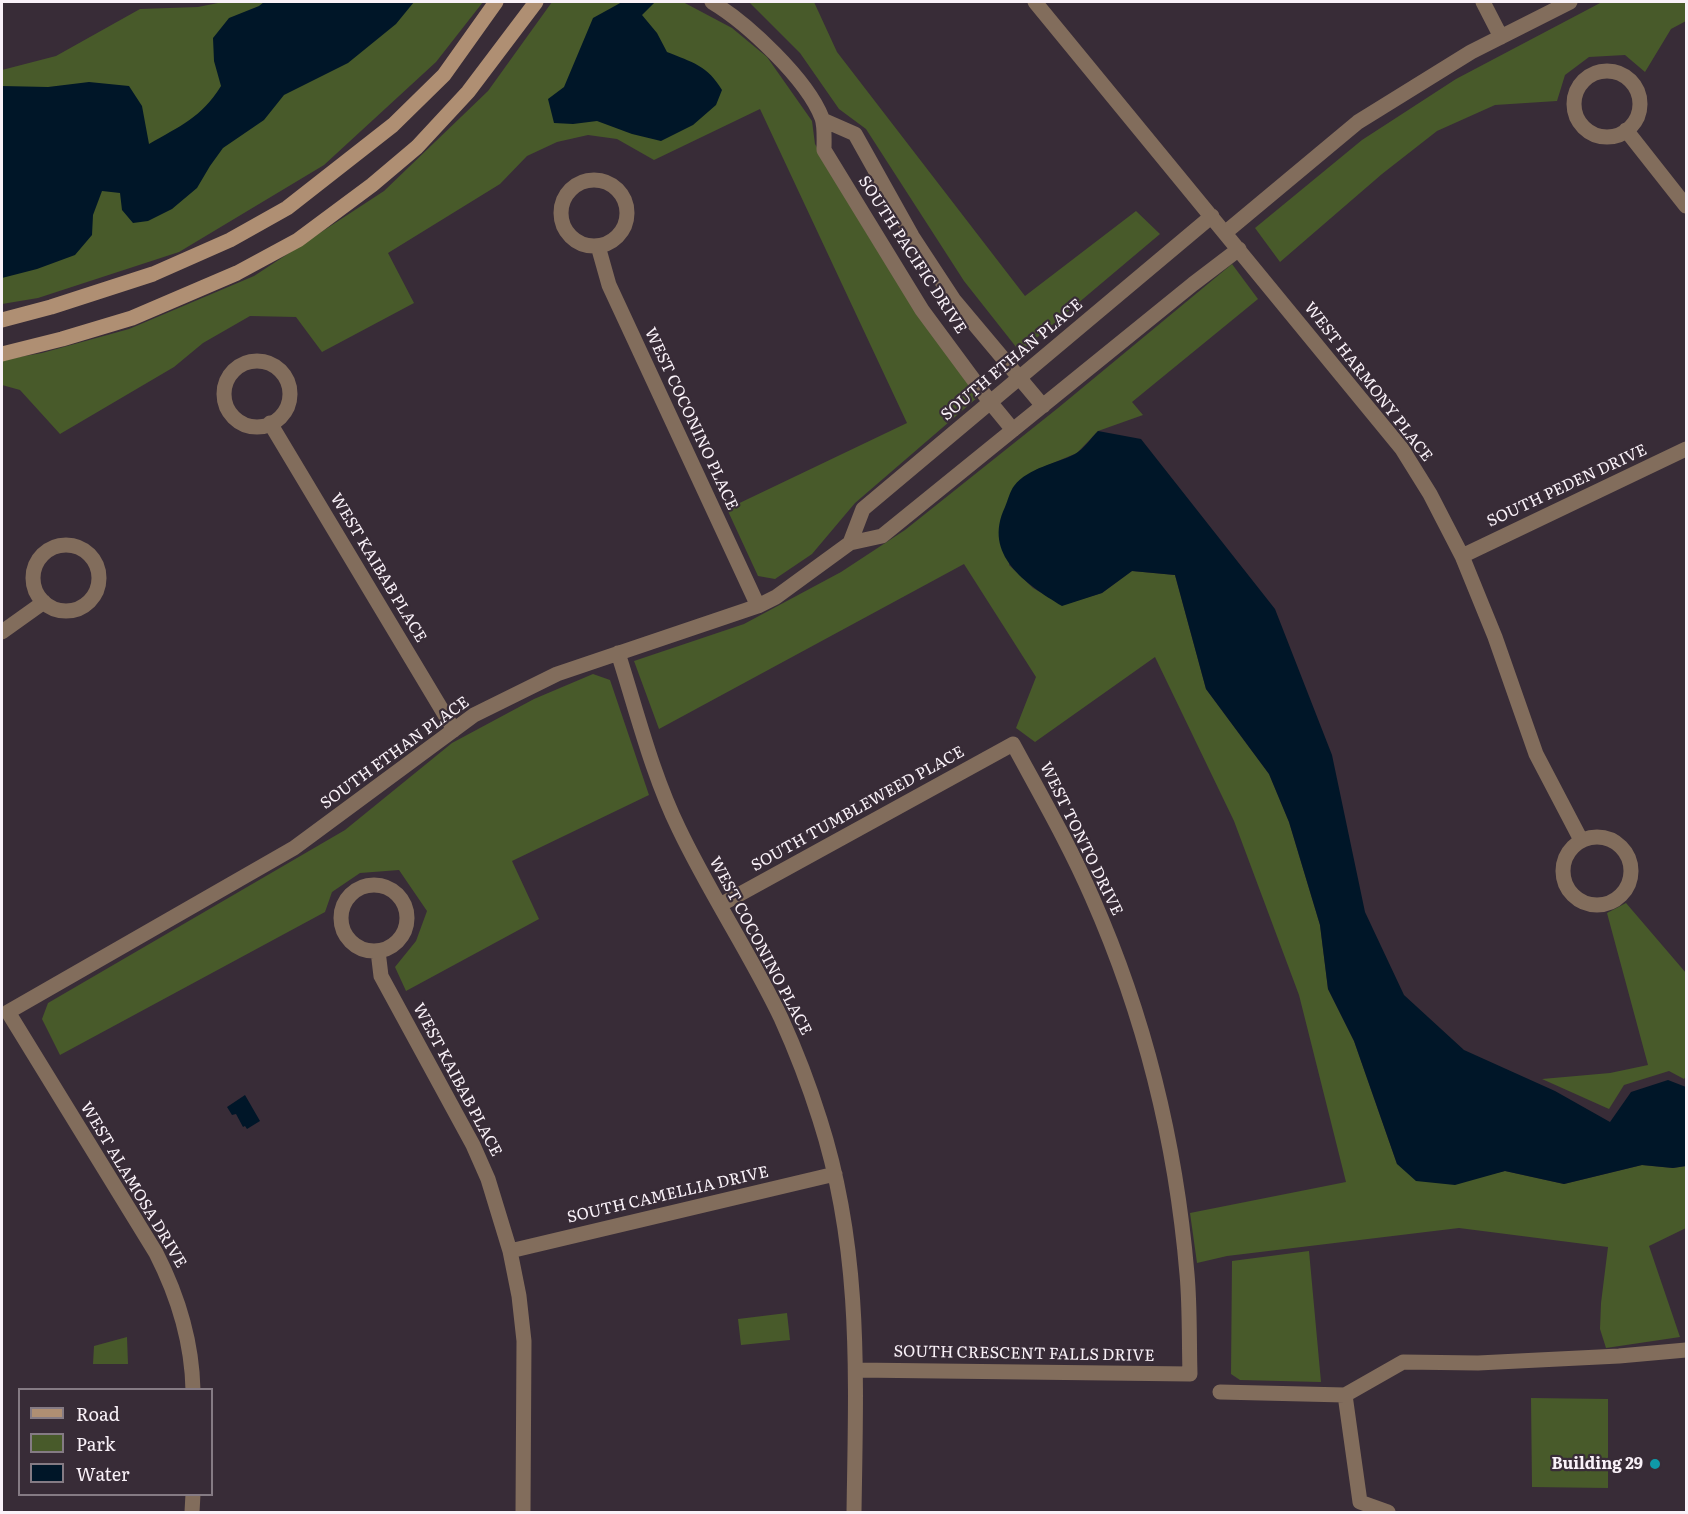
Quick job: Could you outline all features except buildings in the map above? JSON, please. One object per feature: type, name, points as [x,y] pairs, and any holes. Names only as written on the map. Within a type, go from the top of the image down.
[{"type":"street","points":[[2,320],[51,307],[153,274],[230,240],[287,208],[393,125],[444,75],[496,2]]},
{"type":"street","points":[[2,354],[132,318],[237,273],[298,240],[372,185],[417,147],[468,92],[536,2]]},
{"type":"street","name":"SOUTH PACIFIC DRIVE","points":[[712,2],[734,16],[788,68],[813,99],[823,120],[824,150],[922,310],[1013,430]]},
{"type":"street","name":"WEST HARMONY PLACE","points":[[1035,2],[1402,449],[1430,494],[1462,556],[1495,637],[1536,754],[1581,840]]},
{"type":"street","points":[[1482,2],[1502,37]]},
{"type":"street","points":[[1226,232],[1358,122],[1471,52],[1570,2]]},
{"type":"street","points":[[1613,71],[1632,82],[1640,102],[1634,122],[1626,130],[1608,137],[1598,136],[1581,125],[1574,106],[1578,87],[1584,79],[1592,74],[1613,71]]},
{"type":"street","name":"SOUTH PACIFIC DRIVE","points":[[823,120],[855,134],[912,236],[948,291],[1042,406]]},
{"type":"street","points":[[1626,130],[1686,206]]},
{"type":"street","points":[[597,180],[617,189],[624,198],[627,210],[622,232],[614,240],[598,246],[584,245],[575,240],[567,233],[561,214],[562,204],[567,195],[575,186],[585,181],[597,180]]},
{"type":"street","name":"SOUTH ETHAN PLACE","points":[[850,543],[863,508],[1212,216]]},
{"type":"street","name":"WEST COCONINO PLACE","points":[[598,246],[609,285],[758,606]]},
{"type":"street","name":"SOUTH ETHAN PLACE","points":[[8,1012],[294,848],[474,715],[557,674],[758,606],[776,597],[850,543],[882,536],[1239,249]]},
{"type":"street","points":[[259,360],[270,363],[280,370],[286,379],[290,390],[289,402],[277,420],[270,423],[256,427],[246,425],[237,421],[230,413],[225,404],[225,384],[237,367],[259,360]]},
{"type":"street","name":"WEST KAIBAB PLACE","points":[[270,423],[454,730]]},
{"type":"street","name":"SOUTH PEDEN DRIVE","points":[[1462,556],[1686,449]]},
{"type":"street","points":[[68,545],[80,548],[89,554],[96,563],[99,575],[94,596],[86,605],[66,611],[56,610],[44,603],[35,589],[33,579],[34,569],[47,551],[57,546],[68,545]]},
{"type":"street","points":[[2,632],[44,603]]},
{"type":"street","name":"WEST COCONINO PLACE","points":[[618,653],[668,804],[785,1029],[820,1121],[835,1174],[855,1304],[854,1512]]},
{"type":"street","name":"SOUTH TUMBLEWEED PLACE","points":[[720,905],[1012,744]]},
{"type":"street","name":"WEST TONTO DRIVE","points":[[1012,744],[1048,808],[1092,896],[1128,988],[1156,1082],[1176,1178],[1186,1267],[1190,1374]]},
{"type":"street","points":[[1599,836],[1611,839],[1628,855],[1632,867],[1631,879],[1626,890],[1618,899],[1607,904],[1586,904],[1569,891],[1562,872],[1564,861],[1568,851],[1581,840],[1599,836]]},
{"type":"street","points":[[376,885],[397,894],[404,903],[407,915],[402,937],[394,945],[378,951],[363,950],[354,945],[347,938],[341,919],[346,899],[365,886],[376,885]]},
{"type":"street","name":"WEST KAIBAB PLACE","points":[[378,951],[381,976],[473,1145],[488,1179],[510,1251],[519,1296],[524,1341],[523,1512]]},
{"type":"street","name":"WEST ALAMOSA DRIVE","points":[[8,1012],[168,1276],[185,1326],[194,1388]]},
{"type":"street","name":"SOUTH CAMELLIA DRIVE","points":[[510,1251],[835,1174]]},
{"type":"street","points":[[1220,1392],[1345,1395],[1403,1362],[1478,1363],[1619,1356],[1686,1350]]},
{"type":"street","name":"SOUTH CRESCENT FALLS DRIVE","points":[[856,1370],[1190,1374]]},
{"type":"street","points":[[1345,1395],[1360,1502],[1388,1512]]},
{"type":"street","points":[[192,1512],[193,1496]]},
{"type":"green space","points":[[223,2],[483,2],[436,62],[324,165],[179,252],[38,298],[2,304],[2,70],[56,56],[140,9],[198,7]]},
{"type":"green space","points":[[552,2],[683,2],[732,28],[767,57],[812,121],[815,144],[866,232],[978,397],[855,503],[812,554],[775,579],[758,576],[727,509],[907,423],[760,109],[654,160],[617,139],[588,135],[557,142],[527,156],[500,184],[388,253],[414,303],[322,352],[296,317],[250,316],[203,343],[174,367],[60,434],[20,390],[2,385],[2,360],[42,353],[129,329],[254,276],[384,191],[488,91]]},
{"type":"green space","points":[[749,2],[814,2],[837,52],[1025,296],[1136,211],[1160,234],[1020,352],[964,281],[866,129],[839,109],[800,53]]},
{"type":"green space","points":[[1602,2],[1686,2],[1686,21],[1671,29],[1645,72],[1625,55],[1589,57],[1565,75],[1557,101],[1495,105],[1437,131],[1382,174],[1280,262],[1255,228],[1362,140],[1456,79]]},
{"type":"green space","points":[[1232,264],[1258,299],[1132,402],[1143,415],[1098,431],[1077,453],[1036,470],[1009,565],[1033,588],[1062,605],[1102,593],[1132,571],[1175,575],[1206,689],[1269,774],[1289,822],[1320,925],[1328,989],[1354,1041],[1397,1164],[1474,1178],[1505,1171],[1564,1184],[1642,1165],[1673,1168],[1686,1166],[1686,1228],[1649,1246],[1680,1337],[1606,1348],[1600,1329],[1608,1247],[1459,1228],[1227,1256],[1197,1263],[1190,1213],[1346,1182],[1299,995],[1234,821],[1155,657],[1035,742],[1016,728],[1036,677],[964,564],[659,729],[634,661],[744,624],[841,572],[905,530],[1058,408]]},
{"type":"green space","points":[[593,674],[610,680],[649,795],[512,861],[539,919],[406,991],[395,967],[416,941],[427,911],[399,870],[360,873],[332,892],[325,912],[60,1055],[42,1019],[48,1003],[345,830],[452,743],[534,699]]},
{"type":"green space","points":[[1626,903],[1686,973],[1686,1076],[1684,1079],[1669,1071],[1624,1085],[1609,1109],[1542,1079],[1610,1073],[1648,1065],[1607,913]]},
{"type":"green space","points":[[1309,1251],[1321,1382],[1240,1380],[1231,1374],[1232,1261]]},
{"type":"green space","points":[[787,1313],[790,1340],[741,1345],[738,1319]]},
{"type":"green space","points":[[127,1337],[128,1364],[93,1364],[94,1346]]},
{"type":"green space","points":[[1531,1398],[1608,1399],[1608,1488],[1532,1487]]},
{"type":"water","points":[[264,2],[414,2],[396,24],[348,63],[284,95],[264,120],[223,148],[197,188],[172,209],[148,221],[133,223],[122,210],[120,193],[102,191],[93,215],[92,235],[75,255],[37,269],[2,278],[2,86],[48,87],[89,82],[129,86],[142,106],[149,144],[198,114],[206,106],[221,86],[214,61],[213,38],[229,18]]},
{"type":"water","points":[[622,2],[655,2],[642,15],[657,33],[667,52],[705,70],[722,90],[716,105],[693,125],[661,141],[632,134],[597,121],[573,124],[554,123],[548,99],[564,87],[593,18]]},
{"type":"water","points":[[1098,431],[1141,439],[1275,609],[1332,755],[1365,912],[1404,995],[1464,1050],[1555,1091],[1610,1122],[1631,1092],[1668,1080],[1686,1087],[1686,1166],[1673,1168],[1642,1165],[1564,1184],[1505,1171],[1455,1185],[1416,1181],[1397,1164],[1354,1041],[1328,989],[1320,925],[1289,822],[1269,774],[1206,689],[1175,575],[1132,571],[1102,593],[1062,606],[1022,578],[1003,554],[999,540],[999,524],[1014,486],[1027,474],[1078,452]]},
{"type":"water","points":[[245,1095],[260,1121],[247,1129],[243,1127],[236,1114],[232,1115],[227,1107]]},
{"type":"place","name":"Building 29","points":[[1655,1464]]}]
